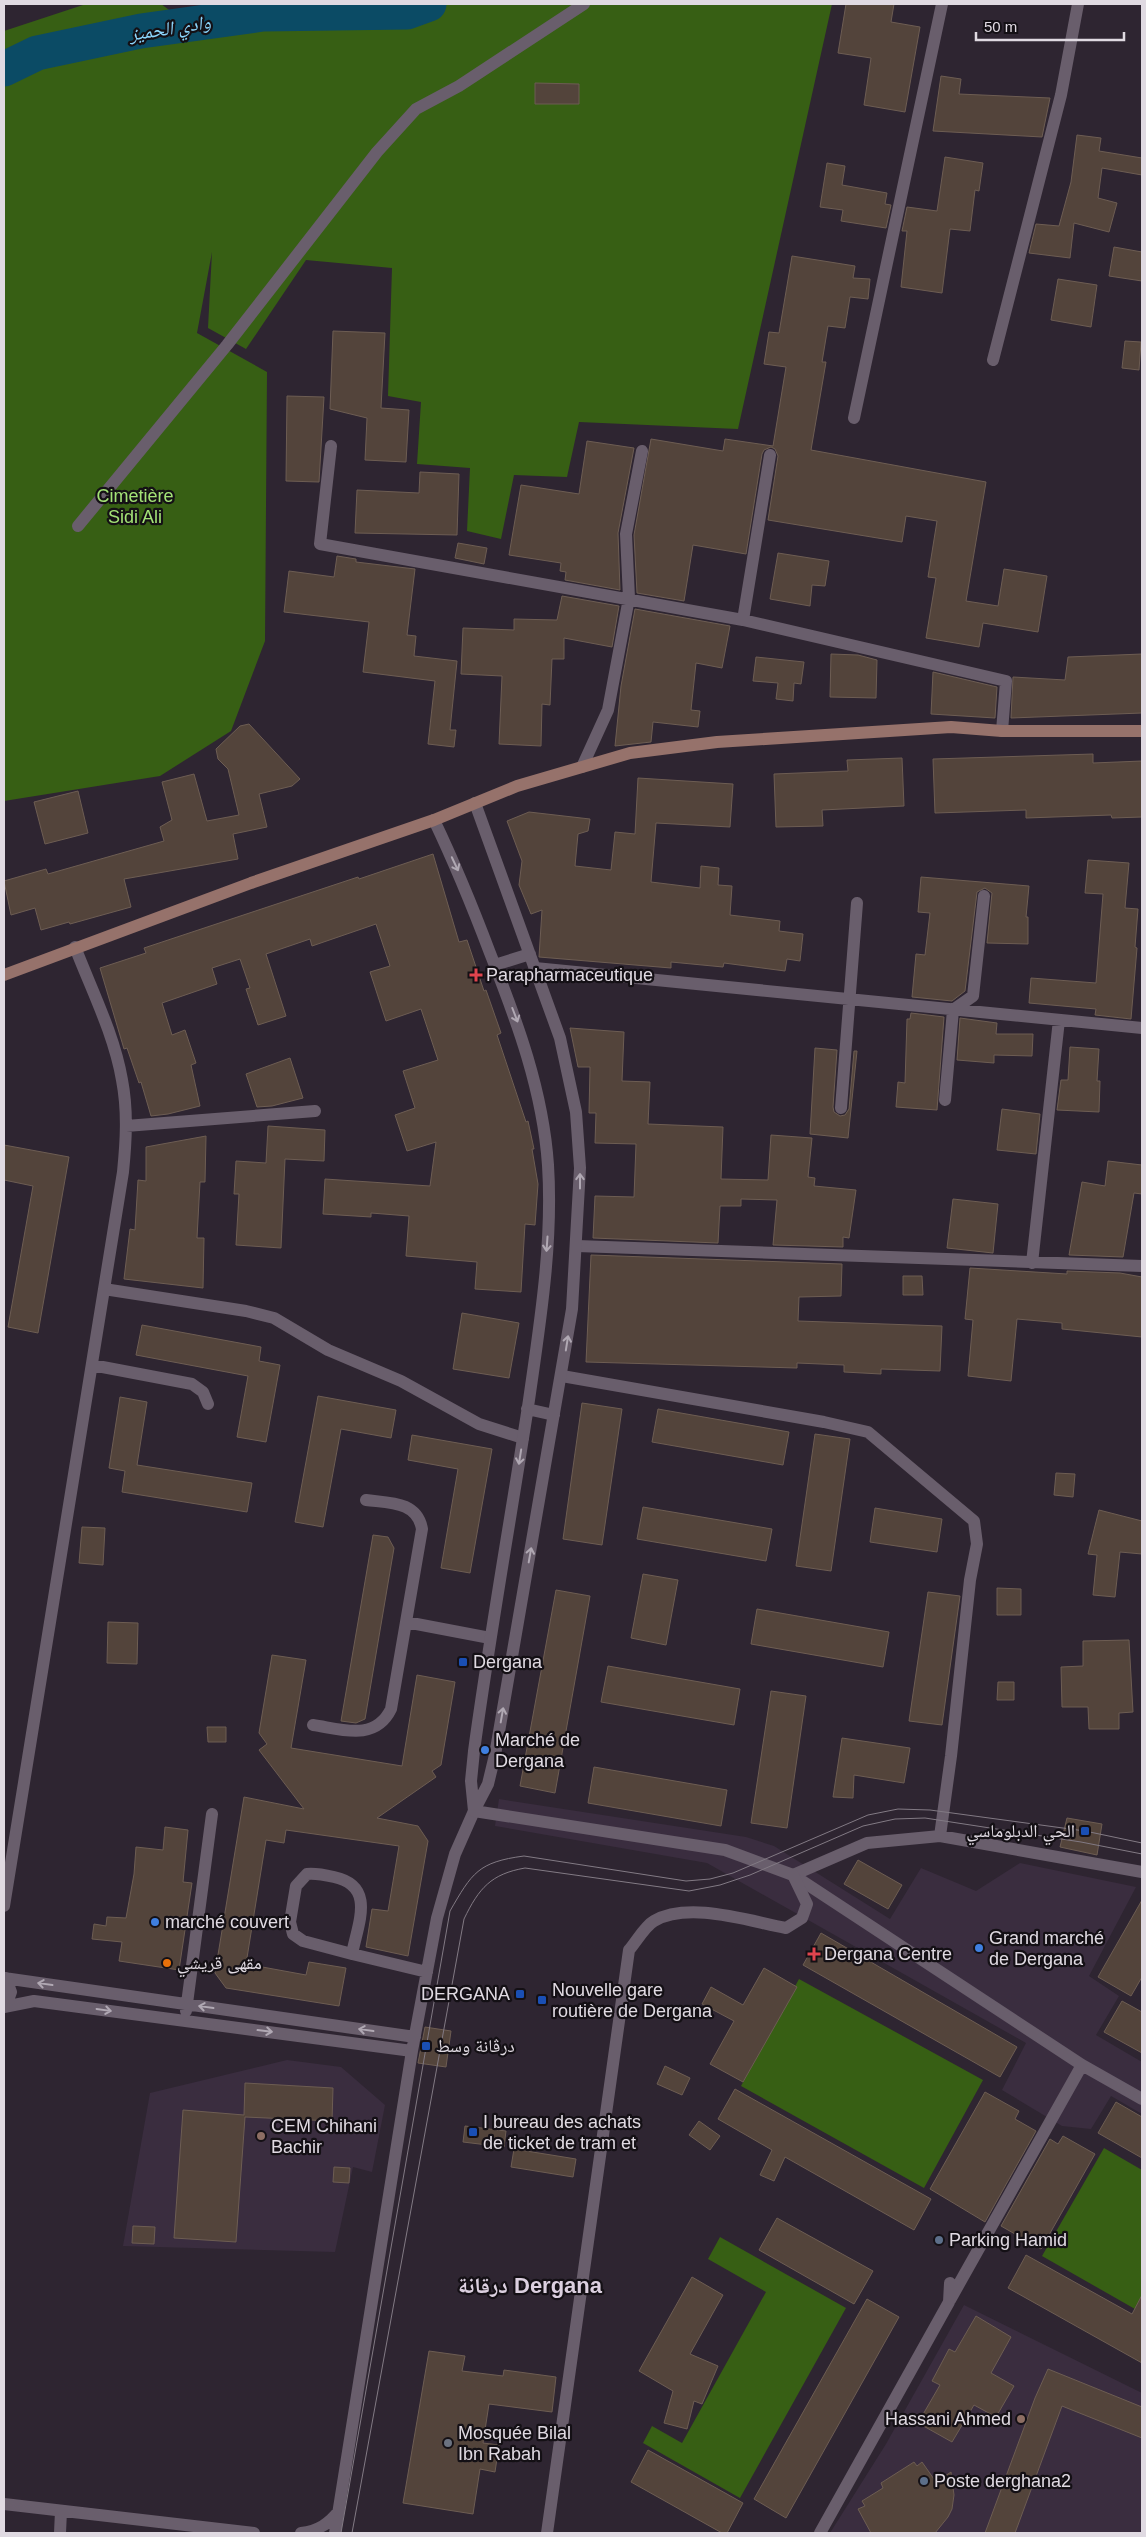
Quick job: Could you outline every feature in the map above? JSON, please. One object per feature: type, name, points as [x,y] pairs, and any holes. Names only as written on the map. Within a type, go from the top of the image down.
[{"type":"main road","points":[[4,975],[251,883],[434,820],[517,786],[630,753],[717,742],[952,728],[1002,731],[1142,731]]},
{"type":"street","points":[[78,526],[227,346],[377,152],[416,109],[459,86],[584,4]]},
{"type":"street","points":[[854,418],[942,4]]},
{"type":"street","points":[[993,360],[1061,95],[1078,4]]},
{"type":"street","points":[[331,446],[320,544],[630,598],[743,620],[1006,681],[1002,731]]},
{"type":"street","points":[[582,767],[608,710],[630,598],[626,534],[642,451]]},
{"type":"street","points":[[743,620],[770,455]]},
{"type":"street","points":[[335,2533],[412,2051],[437,1918],[448,1875],[463,1834],[488,1784],[496,1755],[572,1309],[580,1168],[576,1112],[560,1038],[475,803]]},
{"type":"street","points":[[434,820],[458,870],[518,1022],[540,1113],[548,1165],[545,1274],[523,1438],[490,1638],[472,1766],[474,1811]]},
{"type":"street","points":[[945,1100],[953,1010],[973,996],[984,896]]},
{"type":"street","points":[[841,1108],[848,999],[857,904]]},
{"type":"street","points":[[4,1906],[123,1172],[126,1126],[123,1082],[107,1024],[75,947]]},
{"type":"street","points":[[495,965],[530,954]]},
{"type":"street","points":[[535,968],[1142,1028]]},
{"type":"street","points":[[1032,1263],[1058,1020]]},
{"type":"street","points":[[126,1126],[315,1111]]},
{"type":"street","points":[[577,1246],[1142,1266]]},
{"type":"street","points":[[104,1290],[246,1311],[267,1316],[328,1350],[401,1381],[473,1421],[523,1438]]},
{"type":"street","points":[[92,1365],[192,1384],[203,1392],[208,1404]]},
{"type":"street","points":[[562,1376],[824,1422],[868,1432],[974,1521],[977,1544],[970,1580],[952,1756],[940,1836]]},
{"type":"street","points":[[527,1409],[554,1415]]},
{"type":"street","points":[[312,1725],[360,1732],[368,1731],[382,1723],[391,1710],[421,1536],[420,1521],[411,1509],[404,1505],[366,1500]]},
{"type":"street","points":[[406,1622],[490,1638]]},
{"type":"street","points":[[474,1811],[724,1850],[793,1875],[1082,2065],[1142,2099]]},
{"type":"street","points":[[184,2021],[212,1814]]},
{"type":"street","points":[[793,1875],[867,1843],[940,1836],[1142,1872]]},
{"type":"street","points":[[352,1954],[361,1902],[359,1891],[352,1883],[341,1879],[312,1873],[302,1877],[296,1886],[290,1922],[293,1934],[302,1942],[352,1954],[427,1972]]},
{"type":"street","points":[[547,2533],[630,1950],[653,1922],[676,1913],[696,1912],[786,1928],[802,1918],[807,1904],[793,1875]]},
{"type":"street","points":[[5,1978],[415,2037]]},
{"type":"street","points":[[5,1978],[11,1992],[5,2007]]},
{"type":"street","points":[[5,2007],[34,2001],[412,2051]]},
{"type":"street","points":[[820,2533],[1082,2065]]},
{"type":"street","points":[[949,2302],[950,2283]]},
{"type":"street","points":[[4,2504],[254,2533]]},
{"type":"street","points":[[60,2533],[62,2511]]},
{"type":"street","points":[[301,2533],[316,2530],[325,2525],[339,2511]]},
{"type":"shaded area","name":"Grand marché de Dergana","points":[[499,1799],[746,1837],[774,1846],[890,1919],[921,1868],[976,1891],[1020,1863],[1136,1887],[1089,1976],[1119,1996],[1096,2035],[1142,2062],[1142,2114],[1111,2096],[1091,2129],[1062,2126],[1002,2090],[1026,2043],[707,1863],[495,1826]]},
{"type":"shaded area","name":"CEM Chihani Bachir","points":[[287,2060],[341,2067],[385,2105],[372,2172],[353,2167],[335,2252],[123,2246],[150,2093]]},
{"type":"shaded area","name":"Hassani Ahmed","points":[[964,2305],[1142,2393],[1142,2533],[830,2533],[886,2444]]},
{"type":"green space","name":"Cimetière Sidi Ali","points":[[86,4],[161,4],[198,31],[231,32],[301,4],[832,4],[738,429],[579,422],[567,477],[514,475],[501,539],[467,531],[470,468],[417,464],[421,402],[388,396],[392,268],[306,260],[246,349],[208,328],[212,252],[197,333],[267,372],[265,641],[231,731],[160,776],[4,801],[4,31]]},
{"type":"green space","points":[[799,1979],[983,2080],[924,2188],[741,2086]]},
{"type":"green space","points":[[1104,2148],[1142,2170],[1142,2313],[1042,2256]]},
{"type":"green space","points":[[720,2237],[846,2308],[740,2498],[643,2443],[652,2426],[682,2443],[766,2292],[708,2259]]},
{"type":"building","points":[[846,4],[894,4],[891,22],[920,27],[905,112],[864,105],[871,58],[838,53]]},
{"type":"building","points":[[941,76],[961,79],[959,94],[1050,98],[1042,137],[933,131]]},
{"type":"building","points":[[535,83],[579,84],[579,104],[535,104]]},
{"type":"building","points":[[1077,135],[1101,138],[1099,151],[1142,158],[1142,175],[1102,168],[1098,198],[1117,203],[1109,232],[1074,223],[1070,258],[1029,253],[1036,224],[1059,226],[1071,182]]},
{"type":"building","points":[[945,157],[983,163],[979,191],[975,190],[970,231],[950,229],[942,293],[901,287],[907,231],[902,231],[907,207],[937,211]]},
{"type":"building","points":[[827,163],[845,166],[842,185],[887,193],[885,204],[891,205],[886,228],[841,221],[843,210],[820,207]]},
{"type":"building","points":[[1114,247],[1142,252],[1142,281],[1109,276]]},
{"type":"building","points":[[792,256],[855,266],[853,278],[870,279],[868,299],[850,297],[845,328],[828,326],[822,362],[826,362],[811,450],[986,482],[966,601],[998,606],[1004,569],[1047,576],[1038,632],[983,623],[979,647],[926,638],[936,578],[928,577],[937,521],[906,516],[902,542],[768,520],[778,456],[775,449],[771,447],[764,450],[762,454],[746,554],[693,545],[684,601],[637,593],[634,535],[651,439],[723,451],[725,439],[773,446],[786,367],[764,364],[769,332],[779,333]]},
{"type":"building","points":[[1058,279],[1097,285],[1091,327],[1051,320]]},
{"type":"building","points":[[333,331],[385,333],[381,408],[409,410],[406,462],[365,460],[367,418],[330,409]]},
{"type":"building","points":[[1125,341],[1141,342],[1139,370],[1122,368]]},
{"type":"building","points":[[287,396],[324,397],[319,482],[286,481]]},
{"type":"building","points":[[587,441],[634,448],[618,533],[620,590],[565,580],[566,572],[560,571],[561,563],[509,555],[521,485],[579,494]]},
{"type":"building","points":[[420,472],[459,474],[457,535],[355,533],[357,490],[419,493]]},
{"type":"building","points":[[458,543],[487,548],[484,564],[455,558]]},
{"type":"building","points":[[778,553],[829,561],[825,586],[812,585],[810,606],[770,599]]},
{"type":"building","points":[[337,556],[356,559],[356,562],[415,569],[407,635],[416,636],[414,656],[457,661],[450,730],[456,730],[454,747],[428,744],[435,681],[363,672],[369,622],[284,612],[289,571],[334,577]]},
{"type":"building","points":[[562,596],[619,606],[612,647],[564,638],[564,659],[552,659],[550,705],[542,704],[541,746],[499,744],[502,676],[461,674],[463,628],[514,630],[514,619],[557,620]]},
{"type":"building","points":[[635,609],[730,626],[722,668],[696,663],[691,710],[700,711],[698,727],[653,722],[651,742],[615,746],[621,686]]},
{"type":"building","points":[[831,654],[858,655],[877,660],[876,698],[830,697]]},
{"type":"building","points":[[1142,654],[1142,713],[1011,718],[1013,677],[1065,680],[1068,657]]},
{"type":"building","points":[[756,657],[804,662],[801,684],[794,683],[793,701],[776,699],[778,683],[753,681]]},
{"type":"building","points":[[933,672],[997,687],[995,718],[931,714]]},
{"type":"building","points":[[249,724],[300,779],[292,786],[259,794],[267,827],[233,834],[238,859],[124,879],[131,907],[70,924],[69,922],[41,930],[35,908],[11,915],[4,881],[46,869],[48,874],[164,841],[160,827],[172,820],[162,782],[194,774],[207,821],[239,815],[228,769],[218,759],[216,749],[240,726]]},
{"type":"building","points":[[1093,754],[1093,763],[1142,761],[1142,817],[1112,818],[1111,815],[1026,818],[1026,810],[935,813],[933,759]]},
{"type":"building","points":[[902,758],[904,806],[822,810],[823,826],[776,827],[774,774],[848,771],[847,760]]},
{"type":"building","points":[[638,778],[733,784],[730,827],[656,823],[651,882],[700,888],[701,866],[719,868],[718,885],[732,886],[730,915],[780,921],[779,931],[803,934],[800,961],[787,959],[785,971],[724,963],[723,967],[671,962],[671,968],[539,957],[542,910],[531,914],[519,885],[522,861],[507,821],[529,812],[590,819],[588,831],[578,834],[575,866],[611,870],[615,832],[635,834]]},
{"type":"building","points":[[78,791],[88,833],[45,844],[34,802]]},
{"type":"building","points":[[433,854],[459,942],[467,940],[484,991],[486,990],[501,1033],[497,1035],[526,1122],[528,1121],[534,1149],[532,1149],[538,1184],[535,1225],[525,1224],[521,1292],[475,1289],[477,1262],[406,1256],[409,1216],[371,1213],[371,1217],[323,1214],[325,1179],[430,1186],[436,1142],[407,1151],[395,1115],[415,1108],[403,1071],[438,1060],[421,1009],[386,1021],[370,972],[390,966],[376,924],[312,946],[310,939],[266,954],[286,1016],[258,1025],[246,989],[250,988],[240,959],[212,968],[217,984],[162,1003],[172,1035],[185,1030],[196,1063],[191,1065],[200,1106],[168,1114],[151,1116],[141,1082],[139,1083],[127,1048],[124,1049],[100,968],[146,953],[144,948]]},
{"type":"building","points":[[1088,860],[1129,863],[1125,908],[1138,909],[1131,1019],[1095,1015],[1096,1009],[1029,1003],[1031,978],[1096,983],[1103,894],[1085,893]]},
{"type":"building","points":[[921,877],[1029,886],[1026,917],[1028,917],[1028,944],[987,943],[992,893],[985,888],[977,892],[965,991],[952,1001],[912,997],[916,954],[925,955],[930,913],[918,912]]},
{"type":"building","points":[[911,1013],[944,1017],[937,1110],[896,1107],[898,1082],[905,1083],[907,1019],[910,1019]]},
{"type":"building","points":[[960,1018],[997,1023],[996,1034],[1033,1034],[1032,1056],[994,1055],[994,1063],[957,1060]]},
{"type":"building","points":[[570,1028],[624,1032],[622,1081],[650,1082],[648,1124],[723,1127],[721,1179],[768,1180],[771,1135],[812,1138],[808,1177],[815,1178],[814,1186],[856,1190],[849,1238],[843,1237],[843,1247],[773,1245],[777,1200],[741,1199],[741,1206],[720,1206],[718,1243],[593,1238],[595,1196],[634,1197],[636,1144],[595,1143],[596,1113],[589,1113],[590,1067],[578,1067]]},
{"type":"building","points":[[1070,1047],[1099,1049],[1097,1081],[1100,1081],[1099,1112],[1057,1110],[1061,1080],[1068,1080]]},
{"type":"building","points":[[815,1048],[837,1050],[833,1107],[834,1112],[840,1116],[845,1115],[849,1109],[854,1051],[857,1051],[848,1138],[810,1134]]},
{"type":"building","points":[[290,1058],[303,1098],[272,1106],[257,1107],[246,1074]]},
{"type":"building","points":[[1002,1109],[1040,1114],[1036,1154],[997,1150]]},
{"type":"building","points":[[268,1126],[325,1130],[324,1161],[285,1159],[281,1248],[236,1245],[239,1194],[234,1194],[236,1161],[266,1163]]},
{"type":"building","points":[[206,1136],[205,1182],[200,1182],[197,1238],[204,1238],[203,1288],[124,1279],[130,1229],[135,1230],[138,1180],[146,1181],[146,1147]]},
{"type":"building","points":[[4,1145],[69,1157],[38,1333],[8,1327],[33,1186],[4,1180]]},
{"type":"building","points":[[1108,1161],[1142,1165],[1142,1194],[1134,1193],[1123,1257],[1069,1255],[1082,1182],[1105,1186]]},
{"type":"building","points":[[953,1199],[998,1204],[993,1253],[947,1248]]},
{"type":"building","points":[[591,1255],[842,1264],[841,1296],[799,1297],[798,1321],[942,1326],[940,1371],[881,1369],[881,1374],[844,1372],[844,1365],[797,1363],[797,1368],[586,1362]]},
{"type":"building","points":[[970,1268],[1067,1274],[1067,1271],[1120,1273],[1142,1277],[1142,1337],[1062,1329],[1062,1323],[1017,1319],[1011,1381],[968,1376],[973,1320],[965,1319]]},
{"type":"building","points":[[903,1276],[922,1276],[923,1295],[903,1295]]},
{"type":"building","points":[[462,1313],[519,1323],[509,1378],[453,1369]]},
{"type":"building","points":[[142,1325],[261,1347],[259,1361],[280,1365],[266,1442],[237,1437],[248,1376],[136,1355]]},
{"type":"building","points":[[318,1396],[396,1410],[391,1438],[341,1429],[323,1527],[295,1522]]},
{"type":"building","points":[[120,1397],[147,1402],[137,1465],[252,1483],[247,1512],[122,1492],[125,1471],[109,1468]]},
{"type":"building","points":[[582,1403],[622,1409],[602,1545],[563,1539]]},
{"type":"building","points":[[658,1409],[789,1432],[783,1465],[652,1442]]},
{"type":"building","points":[[815,1434],[850,1439],[831,1571],[796,1566]]},
{"type":"building","points":[[412,1435],[492,1449],[470,1573],[441,1568],[458,1469],[408,1460]]},
{"type":"building","points":[[1056,1473],[1075,1474],[1073,1497],[1054,1495]]},
{"type":"building","points":[[643,1507],[772,1529],[766,1561],[637,1539]]},
{"type":"building","points":[[875,1508],[942,1519],[937,1552],[870,1542]]},
{"type":"building","points":[[1099,1510],[1142,1521],[1142,1554],[1120,1552],[1115,1597],[1093,1595],[1097,1555],[1088,1554]]},
{"type":"building","points":[[82,1527],[105,1528],[103,1565],[79,1563]]},
{"type":"building","points":[[373,1535],[388,1537],[394,1548],[365,1719],[356,1723],[341,1721]]},
{"type":"building","points":[[643,1574],[678,1580],[666,1645],[631,1638]]},
{"type":"building","points":[[997,1588],[1021,1589],[1021,1615],[997,1615]]},
{"type":"building","points":[[556,1590],[590,1596],[555,1793],[520,1786]]},
{"type":"building","points":[[928,1592],[960,1596],[942,1725],[909,1721]]},
{"type":"building","points":[[757,1609],[889,1632],[883,1667],[751,1644]]},
{"type":"building","points":[[108,1622],[138,1623],[137,1664],[107,1663]]},
{"type":"building","points":[[1129,1640],[1133,1712],[1119,1713],[1119,1729],[1089,1729],[1088,1707],[1062,1707],[1061,1667],[1083,1666],[1083,1641]]},
{"type":"building","points":[[272,1655],[306,1660],[291,1748],[402,1766],[417,1675],[455,1682],[441,1765],[432,1771],[436,1777],[377,1818],[418,1826],[428,1841],[408,1956],[366,1947],[372,1909],[388,1911],[399,1846],[286,1830],[284,1843],[266,1840],[246,1964],[306,1975],[309,1962],[346,1968],[339,2006],[226,1988],[215,1973],[244,1797],[304,1809],[259,1750],[267,1744],[259,1733]]},
{"type":"building","points":[[608,1666],[740,1689],[734,1725],[601,1702]]},
{"type":"building","points":[[998,1682],[1014,1682],[1014,1700],[997,1700]]},
{"type":"building","points":[[771,1691],[806,1696],[787,1828],[751,1823]]},
{"type":"building","points":[[207,1727],[226,1727],[226,1742],[208,1742]]},
{"type":"building","points":[[842,1738],[910,1748],[904,1783],[854,1775],[853,1798],[833,1797]]},
{"type":"building","points":[[594,1767],[727,1790],[721,1826],[588,1803]]},
{"type":"building","points":[[1067,1818],[1102,1824],[1097,1855],[1060,1847]]},
{"type":"building","name":"marché couvert","points":[[165,1827],[188,1830],[183,1882],[192,1883],[179,1970],[119,1961],[122,1942],[92,1939],[94,1924],[106,1926],[107,1917],[126,1918],[134,1874],[136,1847],[163,1850]]},
{"type":"building","points":[[858,1860],[902,1885],[888,1909],[844,1884]]},
{"type":"building","points":[[1142,1900],[1142,1977],[1131,1996],[1098,1977]]},
{"type":"building","points":[[821,1933],[1017,2047],[1000,2077],[803,1965]]},
{"type":"building","points":[[764,1968],[797,1987],[743,2082],[710,2064],[734,2021],[702,2004],[711,1987],[743,2005]]},
{"type":"building","points":[[1122,2001],[1142,2012],[1142,2053],[1104,2032]]},
{"type":"building","points":[[425,2027],[451,2031],[446,2067],[418,2063]]},
{"type":"building","points":[[665,2066],[690,2078],[682,2095],[657,2084]]},
{"type":"building","points":[[245,2083],[333,2088],[332,2121],[245,2117],[236,2242],[174,2238],[183,2110],[244,2115]]},
{"type":"building","points":[[735,2089],[931,2199],[914,2230],[785,2157],[774,2181],[760,2175],[772,2150],[718,2119]]},
{"type":"building","points":[[985,2092],[1019,2111],[1015,2119],[1036,2131],[985,2222],[930,2189]]},
{"type":"building","points":[[1116,2102],[1142,2117],[1142,2158],[1098,2133]]},
{"type":"building","points":[[699,2121],[720,2136],[710,2150],[689,2135]]},
{"type":"building","points":[[465,2126],[506,2131],[504,2147],[463,2142]]},
{"type":"building","points":[[1063,2136],[1095,2154],[1041,2249],[1001,2226],[1050,2139],[1058,2144]]},
{"type":"building","points":[[514,2149],[576,2159],[573,2177],[511,2167]]},
{"type":"building","points":[[334,2167],[350,2168],[349,2183],[333,2182]]},
{"type":"building","points":[[777,2218],[873,2271],[854,2304],[759,2250]]},
{"type":"building","points":[[133,2226],[155,2227],[154,2244],[132,2243]]},
{"type":"building","points":[[1026,2255],[1132,2314],[1142,2295],[1142,2363],[1008,2288]]},
{"type":"building","points":[[692,2277],[723,2295],[690,2354],[718,2366],[702,2404],[694,2401],[687,2429],[664,2423],[673,2391],[639,2371]]},
{"type":"building","points":[[867,2299],[899,2317],[786,2518],[754,2499]]},
{"type":"building","points":[[976,2316],[1011,2337],[991,2373],[1014,2386],[996,2417],[974,2405],[952,2442],[918,2423],[940,2385],[932,2381],[949,2349],[955,2352]]},
{"type":"building","name":"Mosquée Bilal Ibn Rabah","points":[[429,2351],[465,2356],[462,2371],[503,2376],[504,2370],[556,2377],[552,2412],[489,2404],[483,2443],[499,2445],[495,2472],[480,2469],[473,2514],[403,2503]]},
{"type":"building","points":[[1048,2369],[1142,2407],[1142,2438],[1062,2406],[1015,2533],[985,2533],[1035,2398]]},
{"type":"building","points":[[648,2450],[743,2503],[727,2533],[722,2533],[631,2482]]},
{"type":"building","points":[[914,2462],[917,2466],[922,2462],[936,2482],[951,2472],[954,2495],[952,2509],[948,2517],[935,2533],[871,2533],[858,2509],[865,2506],[862,2501],[883,2488],[881,2483]]},
{"type":"waterway","name":"وادي الحميز","points":[[4,69],[37,53],[141,31],[263,14],[407,12],[429,4]]},
{"type":"tram line","points":[[341,2533],[450,1911],[464,1887],[478,1871],[496,1862],[524,1856],[686,1881],[710,1879],[733,1873],[868,1815],[898,1809],[930,1810],[1085,1831],[1142,1843]]},
{"type":"tram line","points":[[352,2533],[464,1919],[475,1899],[487,1884],[503,1874],[525,1868],[689,1891],[720,1885],[750,1875],[863,1826],[895,1819],[925,1818],[1081,1842],[1142,1854]]},
{"type":"place","name":"Parapharmaceutique","points":[[476,975]]},
{"type":"place","name":"Dergana","points":[[463,1662]]},
{"type":"place","name":"Marché de Dergana","points":[[485,1750]]},
{"type":"place","name":"الحي الدبلوماسي","points":[[1085,1831]]},
{"type":"place","name":"marché couvert","points":[[155,1922]]},
{"type":"place","name":"Grand marché de Dergana","points":[[979,1948]]},
{"type":"place","name":"Dergana Centre","points":[[814,1954]]},
{"type":"place","name":"مقهى قريشي","points":[[167,1963]]},
{"type":"place","name":"DERGANA","points":[[520,1994]]},
{"type":"place","name":"Nouvelle gare routière de Dergana","points":[[542,2000]]},
{"type":"place","name":"درڨانة وسط","points":[[426,2046]]},
{"type":"place","name":"I bureau des achats de ticket de tram et","points":[[473,2132]]},
{"type":"place","name":"CEM Chihani Bachir","points":[[261,2136]]},
{"type":"place","name":"Parking Hamid","points":[[939,2240]]},
{"type":"place","name":"Hassani Ahmed","points":[[1021,2419]]},
{"type":"place","name":"Mosquée Bilal Ibn Rabah","points":[[448,2443]]},
{"type":"place","name":"Poste derghana2","points":[[924,2481]]},
{"type":"district","name":"درقانة Dergana","points":[[530,2285]]}]
